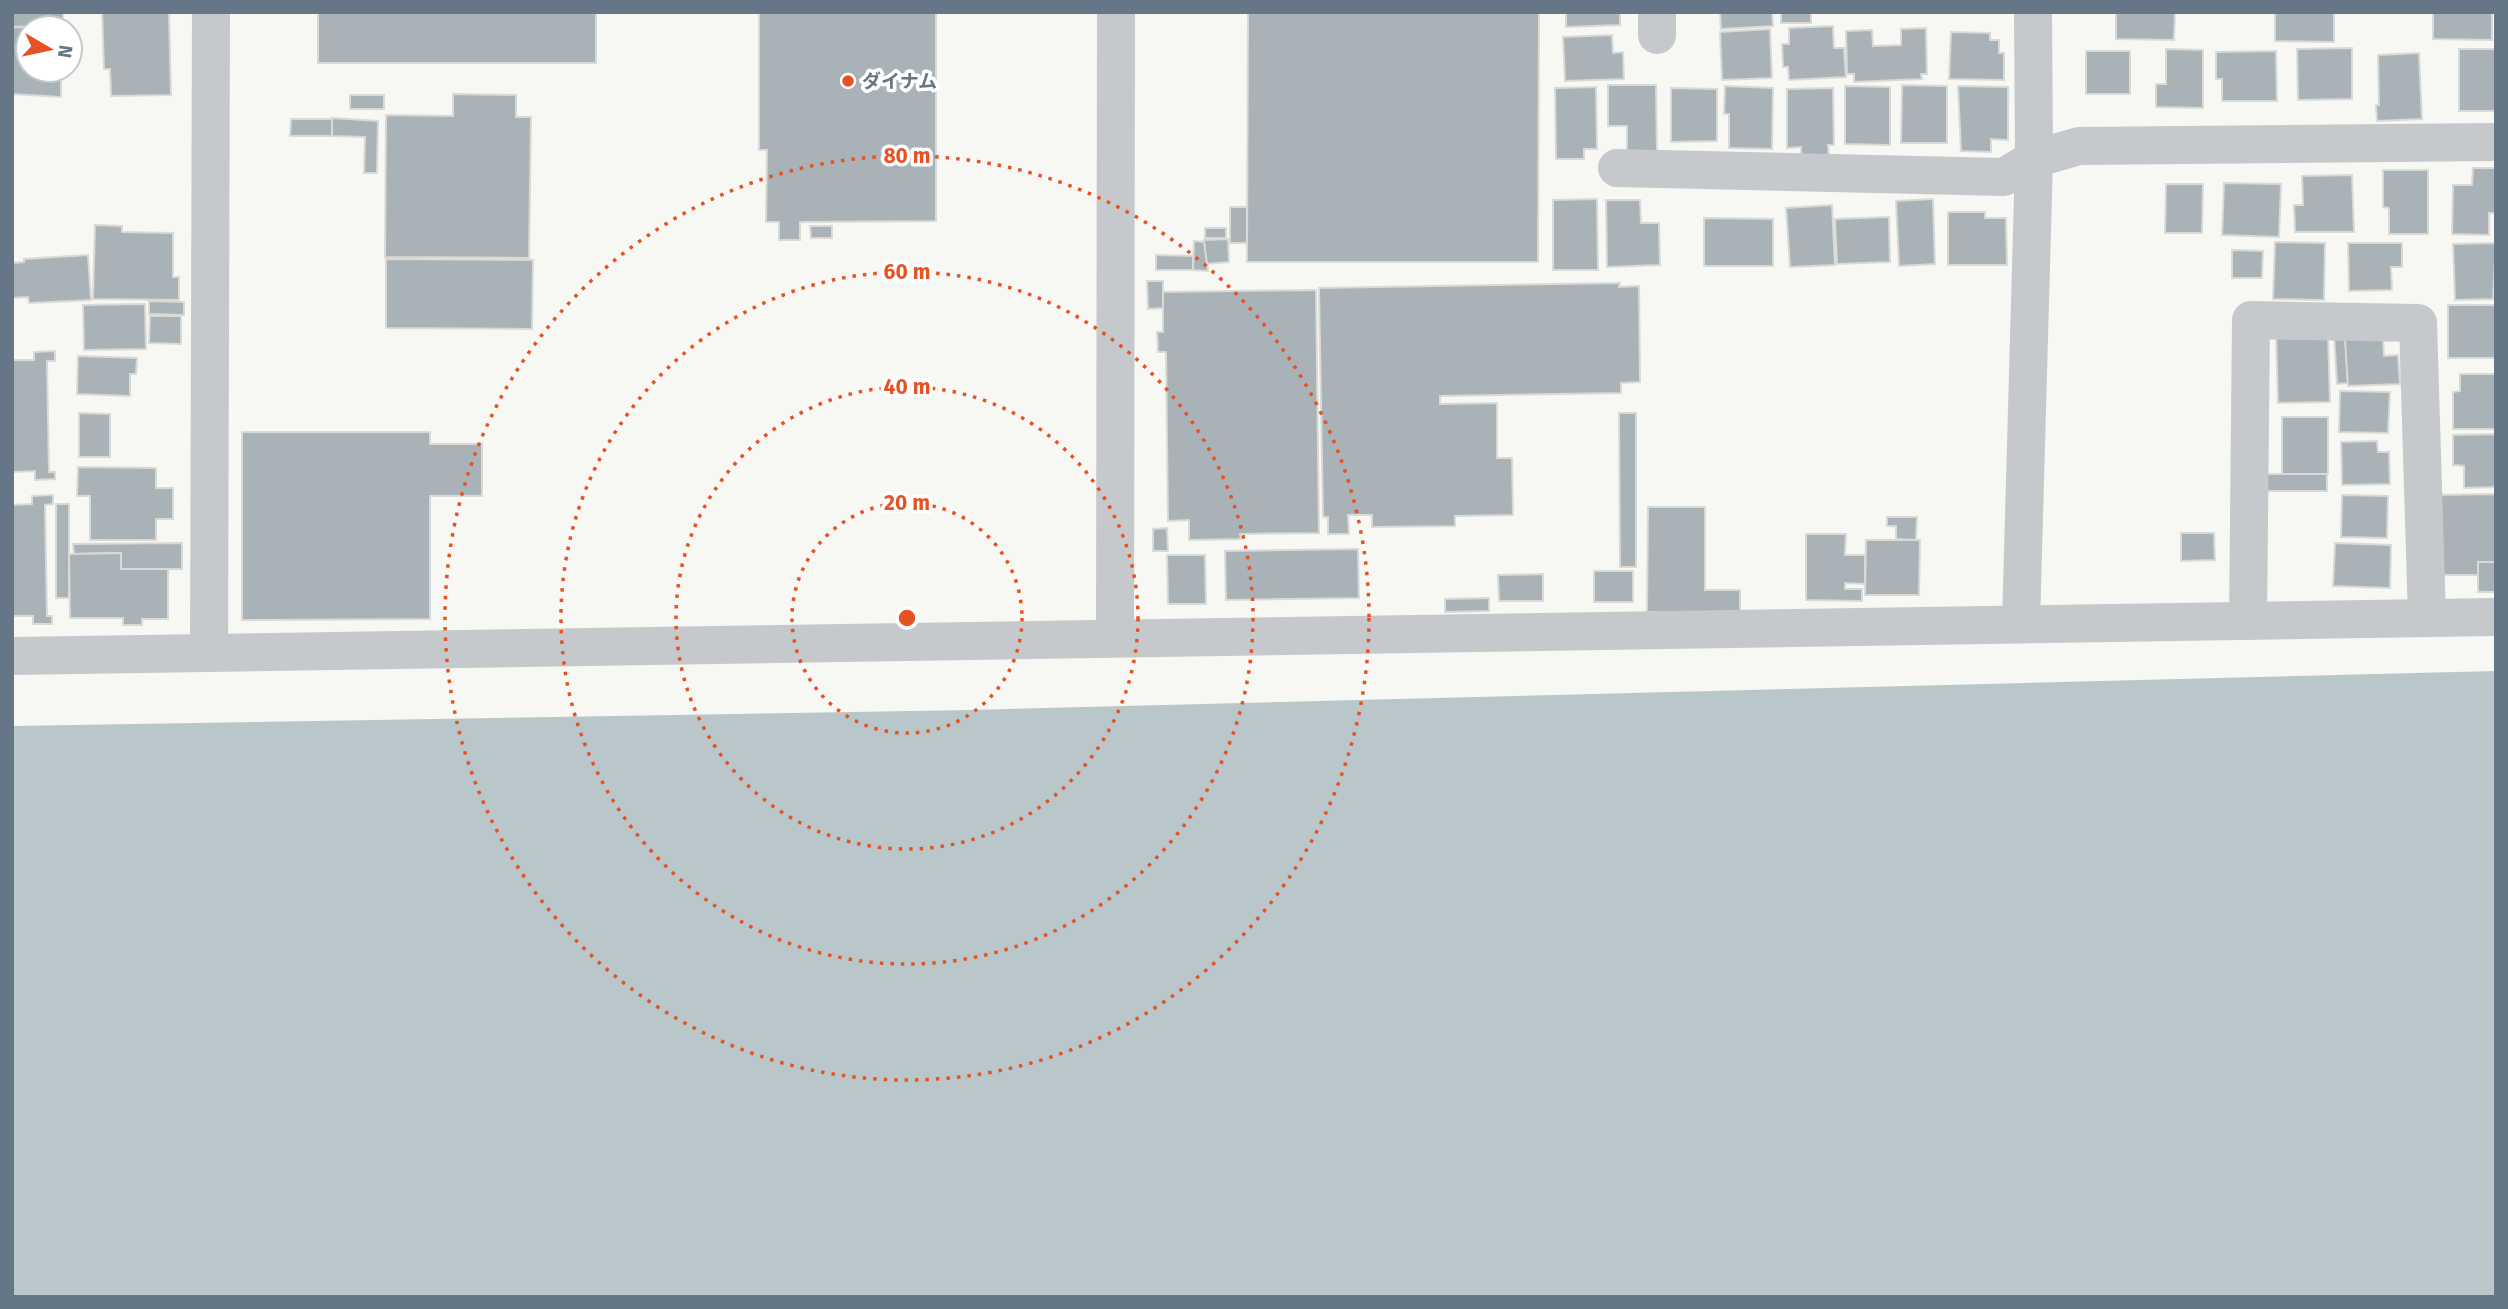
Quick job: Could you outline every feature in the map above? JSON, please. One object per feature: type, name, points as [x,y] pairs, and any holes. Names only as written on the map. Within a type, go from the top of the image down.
[{"type":"street","points":[[209,653],[211,12]]},
{"type":"street","points":[[1115,638],[1116,12]]},
{"type":"street","points":[[2021,624],[2034,159],[2034,12]]},
{"type":"street","points":[[1617,168],[2004,177],[2034,159],[2079,146],[2496,142]]},
{"type":"street","points":[[2248,621],[2251,320],[2418,323],[2427,618]]},
{"type":"street","points":[[12,656],[2496,617]]},
{"type":"shaded area","points":[[2496,671],[2496,1297],[12,1297],[12,726],[972,710]]},
{"type":"building","points":[[12,12],[63,12],[14,14],[12,27]]},
{"type":"building","points":[[102,12],[169,12],[171,95],[111,96],[110,69],[104,69]]},
{"type":"building","points":[[318,12],[596,12],[596,63],[318,63]]},
{"type":"building","name":"ダイナム","points":[[759,12],[936,12],[936,221],[800,222],[800,240],[779,240],[779,222],[766,222],[767,150],[759,150]]},
{"type":"building","points":[[1248,12],[1539,12],[1538,262],[1247,262]]},
{"type":"building","points":[[1566,12],[1620,12],[1620,25],[1566,27]]},
{"type":"building","points":[[1720,12],[1772,12],[1773,26],[1721,29]]},
{"type":"building","points":[[1781,12],[1811,12],[1811,23],[1781,23]]},
{"type":"building","points":[[2116,12],[2175,12],[2174,40],[2116,39]]},
{"type":"building","points":[[2275,12],[2334,12],[2334,42],[2275,41]]},
{"type":"building","points":[[2433,12],[2492,12],[2492,40],[2433,39]]},
{"type":"building","points":[[1833,26],[1834,48],[1844,48],[1846,77],[1789,80],[1788,67],[1783,67],[1782,44],[1789,44],[1789,28]]},
{"type":"building","points":[[12,27],[14,84],[61,84],[61,97],[12,94]]},
{"type":"building","points":[[1926,28],[1927,74],[1921,74],[1922,79],[1854,82],[1854,74],[1847,74],[1846,31],[1872,30],[1873,46],[1901,45],[1901,29]]},
{"type":"building","points":[[1770,29],[1772,78],[1722,80],[1720,32]]},
{"type":"building","points":[[1951,32],[1990,33],[1990,40],[1999,40],[1999,53],[2004,53],[2004,80],[1949,79]]},
{"type":"building","points":[[1612,35],[1613,53],[1623,52],[1624,79],[1565,81],[1563,37]]},
{"type":"building","points":[[2352,48],[2352,99],[2298,100],[2297,49]]},
{"type":"building","points":[[2166,49],[2203,50],[2203,108],[2156,107],[2156,84],[2166,84]]},
{"type":"building","points":[[2459,49],[2496,49],[2496,111],[2459,111]]},
{"type":"building","points":[[2086,51],[2130,51],[2130,94],[2086,94]]},
{"type":"building","points":[[2276,51],[2277,101],[2222,101],[2222,79],[2216,79],[2216,52]]},
{"type":"building","points":[[2419,53],[2422,119],[2377,121],[2378,55]]},
{"type":"building","points":[[1608,85],[1656,85],[1657,155],[1627,155],[1627,126],[1608,126]]},
{"type":"building","points":[[1902,85],[1947,86],[1947,143],[1901,143]]},
{"type":"building","points":[[1725,86],[1773,88],[1772,149],[1729,148],[1729,114],[1724,114]]},
{"type":"building","points":[[1845,86],[1890,87],[1890,145],[1845,144]]},
{"type":"building","points":[[1958,86],[2008,87],[2008,140],[1991,139],[1991,152],[1961,151]]},
{"type":"building","points":[[1596,87],[1597,149],[1584,149],[1584,159],[1556,159],[1555,88]]},
{"type":"building","points":[[1671,88],[1717,89],[1717,141],[1671,142]]},
{"type":"building","points":[[1833,88],[1834,145],[1828,145],[1829,157],[1801,157],[1801,147],[1787,148],[1787,89]]},
{"type":"building","points":[[453,94],[516,95],[516,117],[531,117],[529,258],[385,257],[386,115],[453,116]]},
{"type":"building","points":[[350,95],[384,95],[384,109],[350,109]]},
{"type":"building","points":[[332,118],[378,121],[377,173],[364,173],[365,137],[332,136]]},
{"type":"building","points":[[291,119],[332,119],[332,136],[290,136]]},
{"type":"building","points":[[2473,168],[2496,168],[2496,213],[2489,213],[2489,235],[2452,234],[2453,185],[2472,185]]},
{"type":"building","points":[[2383,170],[2428,170],[2428,234],[2389,234],[2389,208],[2383,207]]},
{"type":"building","points":[[2352,175],[2354,232],[2295,232],[2294,205],[2303,205],[2302,176]]},
{"type":"building","points":[[2224,183],[2281,184],[2279,237],[2222,235]]},
{"type":"building","points":[[2166,184],[2203,184],[2202,233],[2165,233]]},
{"type":"building","points":[[1597,199],[1598,270],[1553,270],[1553,200]]},
{"type":"building","points":[[1933,199],[1935,264],[1899,266],[1896,201]]},
{"type":"building","points":[[1606,200],[1640,200],[1641,223],[1659,223],[1660,265],[1607,267]]},
{"type":"building","points":[[1832,205],[1835,265],[1790,267],[1786,208]]},
{"type":"building","points":[[1230,207],[1247,207],[1247,243],[1230,243]]},
{"type":"building","points":[[1948,212],[1985,212],[1985,218],[2006,218],[2007,265],[1948,265]]},
{"type":"building","points":[[1889,217],[1890,262],[1837,264],[1835,219]]},
{"type":"building","points":[[1704,218],[1773,219],[1773,266],[1704,266]]},
{"type":"building","points":[[95,225],[122,226],[122,232],[173,233],[173,277],[179,277],[179,300],[93,299]]},
{"type":"building","points":[[810,226],[832,226],[832,238],[811,238]]},
{"type":"building","points":[[1205,228],[1226,228],[1226,238],[1205,238]]},
{"type":"building","points":[[1228,239],[1229,262],[1205,264],[1204,240]]},
{"type":"building","points":[[1194,241],[1204,242],[1208,271],[1193,270]]},
{"type":"building","points":[[2275,242],[2325,243],[2324,300],[2273,299]]},
{"type":"building","points":[[2348,243],[2402,243],[2402,267],[2391,267],[2392,290],[2349,291]]},
{"type":"building","points":[[2496,243],[2493,299],[2455,300],[2453,244]]},
{"type":"building","points":[[2232,250],[2263,251],[2262,278],[2232,278]]},
{"type":"building","points":[[88,255],[91,300],[29,303],[28,297],[12,298],[12,263],[24,262],[24,259]]},
{"type":"building","points":[[1156,255],[1193,256],[1193,270],[1156,270]]},
{"type":"building","points":[[386,259],[533,260],[532,329],[386,328]]},
{"type":"building","points":[[1147,281],[1163,281],[1163,308],[1148,309]]},
{"type":"building","points":[[1620,283],[1619,287],[1639,286],[1640,382],[1621,383],[1621,393],[1440,396],[1440,404],[1497,403],[1497,458],[1512,458],[1513,515],[1455,516],[1455,526],[1372,527],[1372,515],[1348,515],[1349,534],[1328,534],[1328,517],[1323,517],[1319,288]]},
{"type":"building","points":[[1316,290],[1319,533],[1240,534],[1241,539],[1189,540],[1189,520],[1168,521],[1166,352],[1158,352],[1157,332],[1163,332],[1163,292]]},
{"type":"building","points":[[149,301],[184,302],[184,315],[149,314]]},
{"type":"building","points":[[145,304],[146,349],[84,350],[83,305]]},
{"type":"building","points":[[2448,305],[2496,305],[2496,358],[2448,358]]},
{"type":"building","points":[[150,316],[181,316],[181,344],[149,343]]},
{"type":"building","points":[[2328,333],[2330,402],[2278,403],[2276,334]]},
{"type":"building","points":[[2334,333],[2345,333],[2348,383],[2337,384]]},
{"type":"building","points":[[2383,337],[2384,356],[2398,355],[2400,384],[2348,386],[2345,339]]},
{"type":"building","points":[[55,351],[55,361],[47,361],[49,472],[55,472],[55,479],[35,480],[35,471],[12,472],[12,360],[34,360],[34,352]]},
{"type":"building","points":[[78,356],[137,358],[136,374],[130,374],[130,396],[77,394]]},
{"type":"building","points":[[2460,374],[2496,374],[2496,429],[2453,429],[2453,392],[2460,391]]},
{"type":"building","points":[[2340,391],[2390,392],[2388,433],[2339,432]]},
{"type":"building","points":[[79,413],[110,414],[110,457],[79,457]]},
{"type":"building","points":[[1619,413],[1636,413],[1636,567],[1620,567]]},
{"type":"building","points":[[2282,417],[2328,417],[2328,474],[2282,474]]},
{"type":"building","points":[[242,432],[430,432],[430,444],[482,444],[482,496],[430,496],[430,619],[242,620]]},
{"type":"building","points":[[2496,434],[2496,487],[2464,488],[2464,466],[2453,465],[2453,435]]},
{"type":"building","points":[[2377,441],[2378,452],[2389,452],[2390,484],[2342,485],[2341,442]]},
{"type":"building","points":[[78,467],[156,468],[156,488],[173,488],[173,519],[156,519],[156,540],[90,540],[90,496],[77,496]]},
{"type":"building","points":[[2262,474],[2327,474],[2327,491],[2262,491]]},
{"type":"building","points":[[2496,494],[2496,562],[2478,562],[2478,575],[2438,575],[2438,495]]},
{"type":"building","points":[[53,495],[53,504],[45,505],[47,616],[52,616],[52,624],[33,624],[33,616],[12,616],[12,505],[32,504],[32,496]]},
{"type":"building","points":[[2342,495],[2388,496],[2387,538],[2341,537]]},
{"type":"building","points":[[56,504],[69,504],[69,598],[56,598]]},
{"type":"building","points":[[1648,507],[1705,507],[1705,590],[1740,590],[1740,612],[1647,612]]},
{"type":"building","points":[[1887,517],[1917,517],[1916,540],[1896,539],[1896,526],[1887,526]]},
{"type":"building","points":[[1167,528],[1168,551],[1153,551],[1153,529]]},
{"type":"building","points":[[2181,533],[2214,533],[2215,560],[2181,561]]},
{"type":"building","points":[[1806,534],[1846,534],[1845,555],[1865,555],[1865,584],[1845,583],[1845,589],[1862,589],[1862,601],[1806,600]]},
{"type":"building","points":[[1866,540],[1920,540],[1919,595],[1865,595]]},
{"type":"building","points":[[182,543],[182,569],[121,569],[121,553],[74,554],[73,544]]},
{"type":"building","points":[[2335,543],[2391,545],[2390,588],[2333,586]]},
{"type":"building","points":[[1358,549],[1359,598],[1226,600],[1225,551]]},
{"type":"building","points":[[121,553],[121,569],[168,569],[168,619],[142,619],[142,625],[123,625],[123,618],[70,618],[69,554]]},
{"type":"building","points":[[1167,555],[1205,555],[1206,604],[1168,604]]},
{"type":"building","points":[[2478,562],[2496,562],[2496,592],[2478,592]]},
{"type":"building","points":[[1594,571],[1633,571],[1633,602],[1594,602]]},
{"type":"building","points":[[1543,574],[1543,601],[1499,601],[1498,575]]},
{"type":"building","points":[[1489,598],[1489,611],[1445,612],[1445,599]]},
{"type":"place","name":"ダイナム","points":[[848,81]]}]
